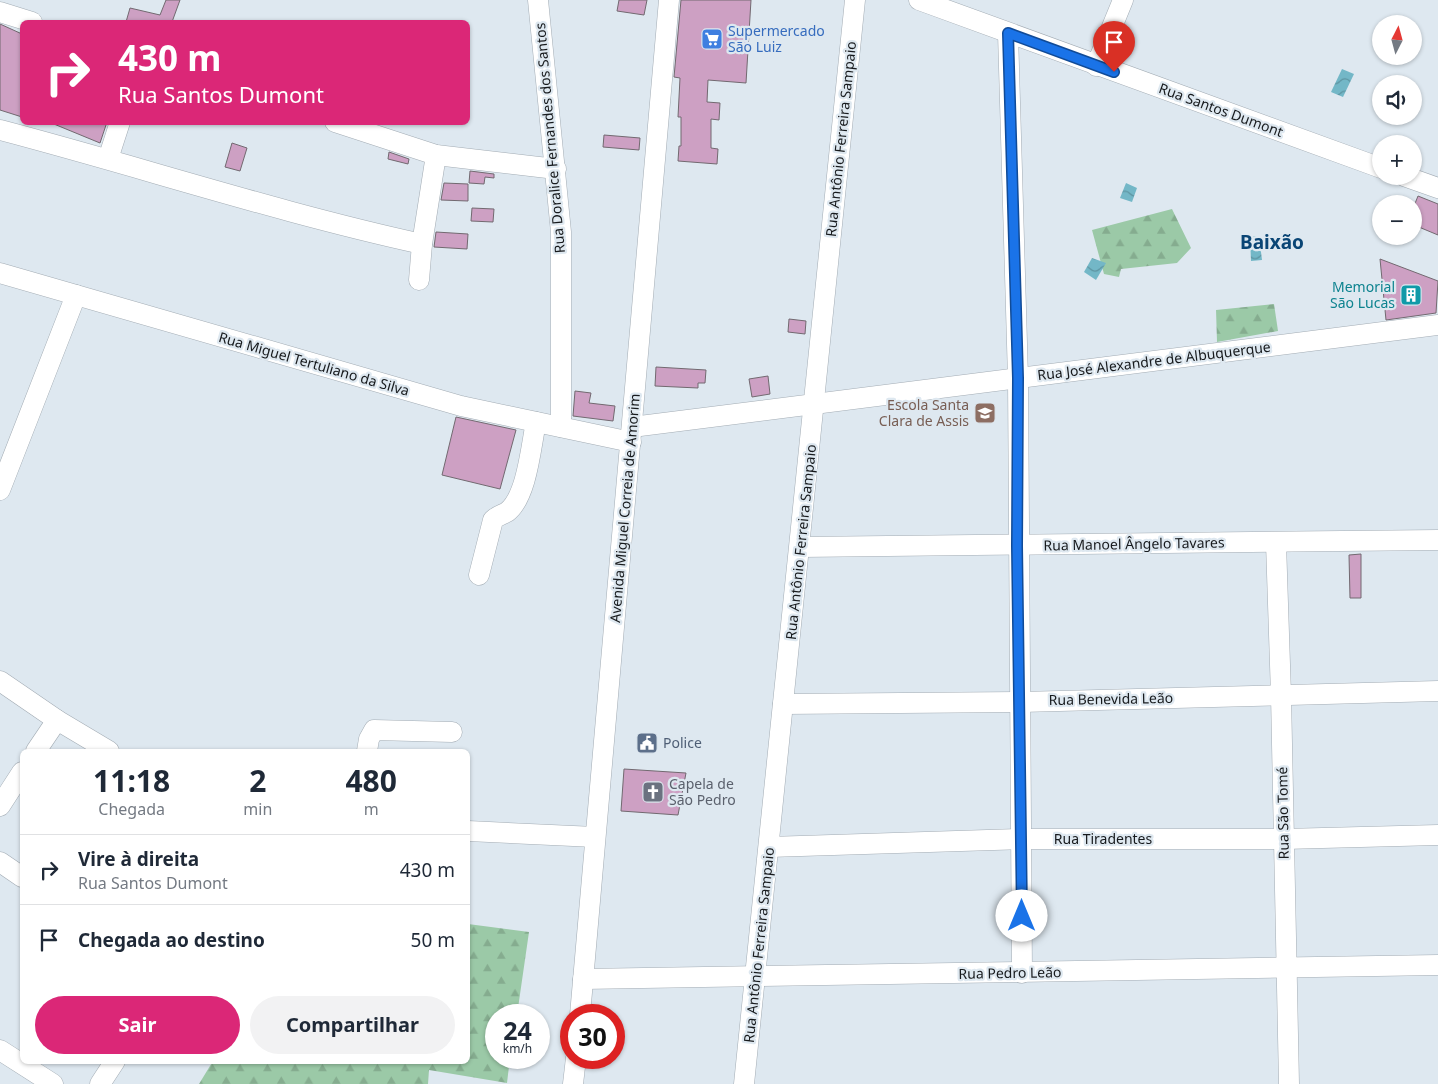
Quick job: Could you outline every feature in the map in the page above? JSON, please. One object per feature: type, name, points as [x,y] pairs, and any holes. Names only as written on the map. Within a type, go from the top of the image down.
[{"type":"street","name":"Rua Doralice Fernandes dos Santos","points":[[538,0],[561,232],[561,427]]},
{"type":"street","name":"Avenida Miguel Correia de Amorim","points":[[581,1004],[669,0]]},
{"type":"street","name":"Rua Antônio Ferreira Sampaio","points":[[744,1084],[801,547],[855,0]]},
{"type":"street","name":"Rua Santos Dumont","points":[[919,0],[1096,66],[1372,165]]},
{"type":"street","points":[[1096,66],[1123,0]]},
{"type":"street","points":[[0,12],[26,20]]},
{"type":"street","points":[[1008,33],[1018,378],[1017,546],[1021,702],[1022,973]]},
{"type":"street","points":[[108,159],[119,125]]},
{"type":"street","points":[[343,125],[436,155],[490,164],[556,169]]},
{"type":"street","points":[[0,130],[108,159],[332,224],[422,244]]},
{"type":"street","points":[[419,280],[422,244],[436,155]]},
{"type":"street","points":[[1422,182],[1438,188]]},
{"type":"street","name":"Rua Miguel Tertuliano da Silva","points":[[0,273],[461,406],[561,427],[632,434]]},
{"type":"street","points":[[0,490],[76,295]]},
{"type":"street","name":"Rua José Alexandre de Albuquerque","points":[[632,434],[815,404],[1438,325]]},
{"type":"street","points":[[479,575],[494,520],[498,515],[507,512],[520,495],[536,422]]},
{"type":"street","name":"Rua Manoel Ângelo Tavares","points":[[801,547],[1438,540]]},
{"type":"street","name":"Rua São Tomé","points":[[1276,542],[1289,1084]]},
{"type":"street","points":[[0,681],[57,720],[106,749]]},
{"type":"street","name":"Rua Benevida Leão","points":[[783,704],[1021,702],[1438,691]]},
{"type":"street","points":[[37,749],[57,720]]},
{"type":"street","points":[[367,749],[369,739],[374,730],[452,732]]},
{"type":"street","points":[[0,806],[20,775]]},
{"type":"street","points":[[470,831],[595,837]]},
{"type":"street","name":"Rua Tiradentes","points":[[769,846],[1022,839],[1284,840],[1438,835]]},
{"type":"street","points":[[0,862],[20,876]]},
{"type":"street","name":"Rua Pedro Leão","points":[[583,979],[755,978],[1438,965]]},
{"type":"street","points":[[0,1050],[20,1063]]},
{"type":"street","points":[[22,1064],[53,1084]]},
{"type":"street","points":[[100,1084],[113,1064]]},
{"type":"street","points":[[574,1084],[575,1069]]},
{"type":"green space","points":[[1172,209],[1191,248],[1177,263],[1121,269],[1119,277],[1104,274],[1092,230]]},
{"type":"green space","points":[[1274,304],[1278,331],[1217,342],[1216,310]]},
{"type":"green space","points":[[470,924],[529,932],[519,1004],[485,1004],[485,1069],[509,1069],[507,1083],[429,1070],[428,1084],[199,1084],[211,1064],[470,1064]]},
{"type":"water","points":[[1342,69],[1354,74],[1343,97],[1331,92]]},
{"type":"water","points":[[1126,183],[1137,188],[1132,202],[1120,198]]},
{"type":"water","points":[[1259,236],[1262,260],[1251,261],[1250,237]]},
{"type":"water","points":[[1092,258],[1106,263],[1096,280],[1084,272]]},
{"type":"building","points":[[166,0],[180,0],[173,20],[127,20],[130,8],[160,15]]},
{"type":"building","points":[[619,0],[647,0],[644,15],[617,11]]},
{"type":"building","name":"Supermercado São Luiz","points":[[681,0],[751,0],[746,83],[708,80],[707,102],[720,103],[719,120],[711,119],[711,148],[718,149],[717,164],[678,161],[679,146],[681,146],[681,117],[678,117],[680,78],[674,77]]},
{"type":"building","points":[[0,24],[20,33],[20,116],[0,110]]},
{"type":"building","points":[[56,125],[106,125],[100,143]]},
{"type":"building","points":[[604,135],[640,138],[639,150],[603,147]]},
{"type":"building","points":[[232,143],[247,148],[240,171],[225,167]]},
{"type":"building","points":[[389,152],[409,159],[408,164],[388,159]]},
{"type":"building","points":[[470,171],[494,174],[494,178],[485,177],[484,184],[469,183]]},
{"type":"building","points":[[444,183],[468,184],[468,201],[441,200]]},
{"type":"building","points":[[1422,198],[1438,204],[1438,235],[1422,228]]},
{"type":"building","points":[[472,208],[494,209],[493,222],[471,221]]},
{"type":"building","points":[[436,232],[468,234],[467,249],[434,247]]},
{"type":"building","name":"Memorial São Lucas","points":[[1380,259],[1438,281],[1436,313],[1386,320]]},
{"type":"building","points":[[789,319],[806,321],[805,334],[788,332]]},
{"type":"building","points":[[656,367],[706,370],[705,383],[698,383],[698,388],[655,386]]},
{"type":"building","points":[[768,376],[770,394],[752,397],[749,379]]},
{"type":"building","points":[[575,391],[591,393],[589,403],[615,406],[613,421],[573,416]]},
{"type":"building","points":[[456,417],[516,430],[500,489],[442,475]]},
{"type":"building","points":[[1361,554],[1361,598],[1350,598],[1349,555]]},
{"type":"building","name":"Capela de São Pedro","points":[[624,769],[686,773],[678,815],[621,811]]},
{"type":"place","name":"Supermercado São Luiz","points":[[712,39]]},
{"type":"place","name":"Memorial São Lucas","points":[[1411,295]]},
{"type":"place","name":"Escola Santa Clara de Assis","points":[[985,413]]},
{"type":"place","name":"Police","points":[[647,743]]},
{"type":"place","name":"Capela de São Pedro","points":[[653,792]]},
{"type":"district","name":"Baixão","points":[[1272,242]]},
{"type":"route","points":[[1022,916],[1021,702],[1017,546],[1018,378],[1008,33],[1114,72]]}]
